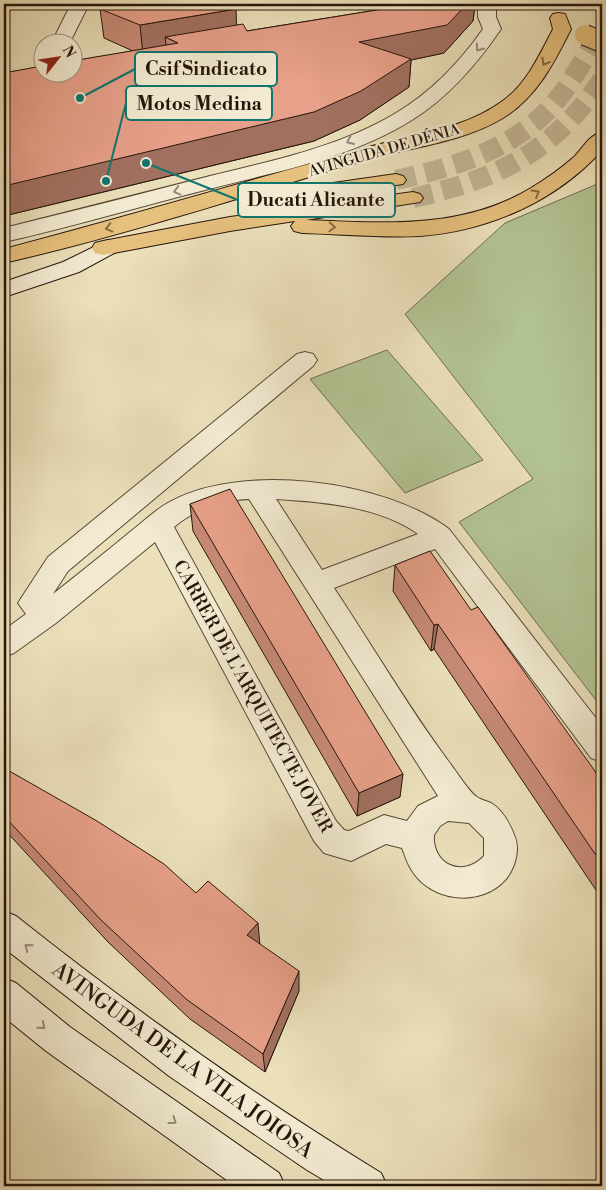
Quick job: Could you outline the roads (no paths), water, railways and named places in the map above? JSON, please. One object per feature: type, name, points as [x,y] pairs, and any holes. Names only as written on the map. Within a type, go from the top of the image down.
[{"type":"main road","points":[[555,11],[585,35],[602,42]]},
{"type":"main road","name":"AVINGUDA DE DÉNIA","points":[[4,256],[156,216],[383,149],[465,127],[489,117],[511,103],[542,66],[562,29],[555,11]]},
{"type":"main road","points":[[230,224],[394,230],[438,227],[491,213],[526,198],[563,177],[594,149],[602,138]]},
{"type":"main road","name":"AVINGUDA DE DÉNIA","points":[[156,216],[396,180]]},
{"type":"main road","points":[[4,274],[108,247],[230,224],[413,198]]},
{"type":"street","points":[[66,32],[80,4]]},
{"type":"street","name":"AVINGUDA DE DÉNIA","points":[[4,235],[298,160],[350,141],[405,116],[454,77],[476,54],[492,29],[481,11]]},
{"type":"street","points":[[4,290],[71,267],[108,247]]},
{"type":"street","points":[[46,615],[32,603],[58,564],[305,360]]},
{"type":"street","points":[[4,646],[46,615],[176,511],[199,500],[223,492],[256,489],[326,495],[384,507],[414,518],[440,536],[602,749]]},
{"type":"street","points":[[256,489],[437,770],[466,808]]},
{"type":"street","name":"CARRER DE L'ARQUITECTE JOVER","points":[[159,524],[325,832],[335,843],[351,846],[384,829],[418,838]]},
{"type":"street","points":[[317,584],[440,536]]},
{"type":"street","points":[[446,808],[466,808],[479,812],[490,821],[498,832],[502,844],[500,857],[495,868],[486,877],[460,884],[446,880],[433,873],[424,863],[418,850],[418,838],[422,826],[429,816],[446,808]]},
{"type":"street","name":"AVINGUDA DE LA VILA JOIOSA","points":[[4,927],[86,994],[267,1124],[291,1141],[368,1186]]},
{"type":"street","points":[[4,995],[58,1039],[266,1186]]},
{"type":"tunnel","points":[[396,180],[459,163],[500,146],[519,134],[552,106],[572,78],[602,29]]},
{"type":"tunnel","points":[[413,198],[472,182],[521,159],[542,145],[563,127],[602,80]]},
{"type":"tram line","points":[[4,1183],[7,1186]]},
{"type":"place","name":"Csif Sindicato","points":[[80,98]]},
{"type":"place","name":"Ducati Alicante","points":[[146,163]]},
{"type":"place","name":"Motos Medina","points":[[106,181]]}]
